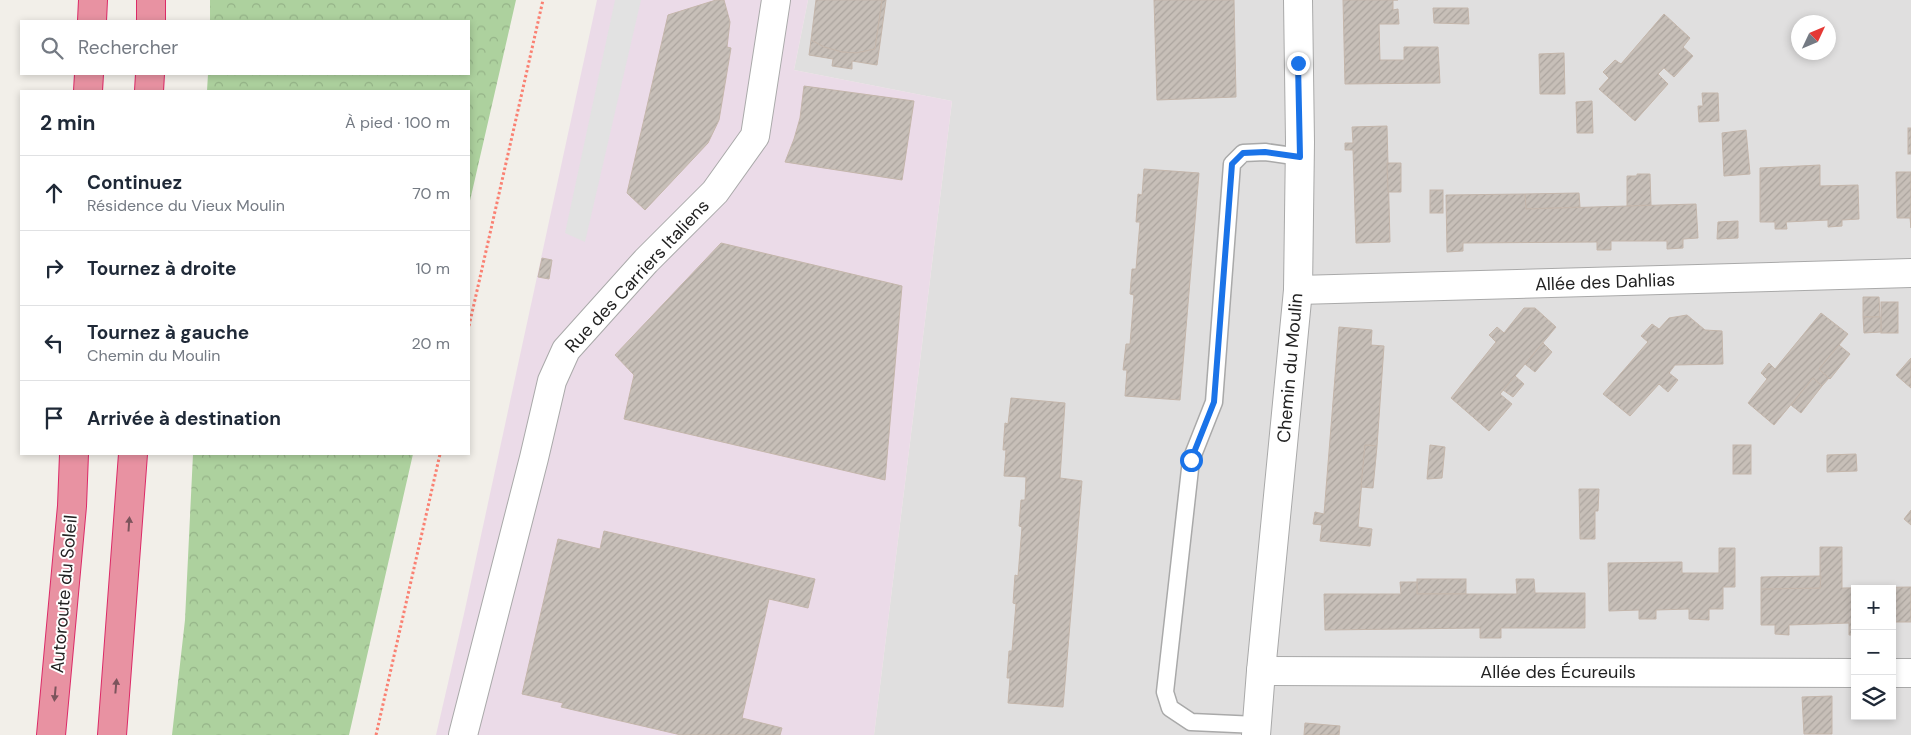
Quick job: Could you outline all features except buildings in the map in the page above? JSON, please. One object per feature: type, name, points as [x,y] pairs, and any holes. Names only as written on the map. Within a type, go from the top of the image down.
[{"type":"highway","points":[[92,20],[93,0]]},
{"type":"highway","points":[[151,0],[151,20]]},
{"type":"highway","points":[[88,90],[89,75]]},
{"type":"highway","points":[[149,90],[150,75]]},
{"type":"highway","name":"Autoroute du Soleil","points":[[51,735],[72,506],[74,455]]},
{"type":"highway","points":[[112,735],[133,455]]},
{"type":"street","name":"Rue des Carriers Italiens","points":[[463,735],[532,468],[552,382],[566,350],[646,262],[716,192],[755,136],[776,0]]},
{"type":"street","name":"Chemin du Moulin","points":[[1257,730],[1298,290],[1300,157],[1298,0]]},
{"type":"street","name":"Allée des Dahlias","points":[[1298,290],[1911,273]]},
{"type":"street","name":"Allée des Écureuils","points":[[1261,672],[1851,672]]},
{"type":"street","points":[[1896,673],[1911,673]]},
{"type":"lane","points":[[1257,730],[1216,723],[1191,722],[1170,708],[1165,692],[1191,460],[1214,402],[1232,164],[1243,153],[1265,152],[1300,157]]},
{"type":"path","points":[[470,322],[543,0]]},
{"type":"path","points":[[376,735],[440,455]]},
{"type":"shaded area","points":[[597,0],[808,0],[794,70],[952,101],[874,735],[436,735]]},
{"type":"shaded area","points":[[615,0],[641,0],[585,242],[565,233]]},
{"type":"shaded area","points":[[808,0],[1911,0],[1911,735],[874,735],[952,101],[794,70]]},
{"type":"green space","points":[[210,0],[516,0],[470,201],[470,90],[207,90],[208,75],[470,75],[470,20],[210,20]]},
{"type":"green space","points":[[193,455],[413,455],[349,735],[172,735],[185,620]]},
{"type":"route","points":[[1191,460],[1214,402],[1232,164],[1243,153],[1265,152],[1275,155],[1300,157],[1298,63]]}]
